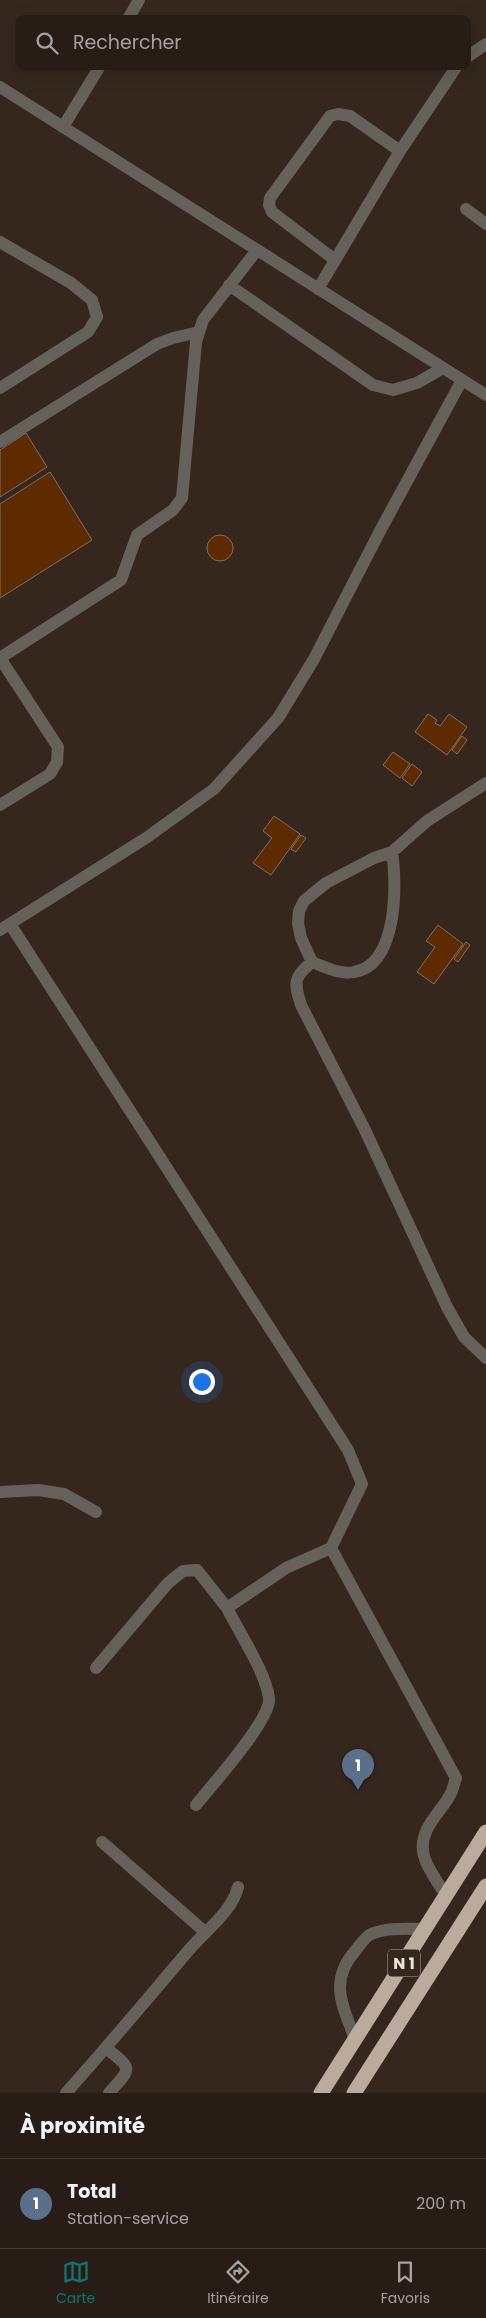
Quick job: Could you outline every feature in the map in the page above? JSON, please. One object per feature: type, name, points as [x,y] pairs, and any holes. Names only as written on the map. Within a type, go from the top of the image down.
[{"type":"highway","name":"N 1","points":[[321,2093],[486,1832]]},
{"type":"highway","name":"N 1","points":[[354,2093],[486,1886]]},
{"type":"street","points":[[130,15],[139,0]]},
{"type":"street","points":[[471,54],[486,44]]},
{"type":"street","points":[[63,127],[98,70]]},
{"type":"street","points":[[318,288],[400,151],[454,70]]},
{"type":"street","points":[[0,87],[486,395]]},
{"type":"street","points":[[335,260],[272,212],[269,204],[270,198],[330,116],[338,114],[350,116],[400,151]]},
{"type":"street","points":[[466,209],[486,224]]},
{"type":"street","points":[[0,242],[71,283],[92,300],[97,317],[88,332],[0,388]]},
{"type":"street","points":[[0,805],[50,774],[57,762],[58,747],[0,658],[121,580],[138,535],[173,510],[182,498],[196,342],[199,332],[204,320],[257,250]]},
{"type":"street","points":[[229,285],[374,385],[393,390],[417,383],[443,368]]},
{"type":"street","points":[[0,442],[157,344],[199,332]]},
{"type":"street","points":[[227,1608],[286,1568],[331,1548],[362,1484],[348,1450],[5,927],[146,838],[214,789],[278,718],[314,659],[380,530],[462,380]]},
{"type":"street","points":[[392,852],[395,870],[395,900],[385,944],[378,956],[366,968],[354,972],[339,972],[312,962],[301,938],[298,923],[299,911],[304,901],[326,883],[374,858],[392,852],[427,822],[486,783]]},
{"type":"street","points":[[312,962],[300,973],[296,980],[296,989],[301,1005],[365,1130],[447,1307],[464,1337],[486,1358]]},
{"type":"street","points":[[0,1492],[38,1490],[64,1494],[96,1512]]},
{"type":"street","points":[[331,1548],[456,1778],[451,1793],[432,1820],[423,1838],[423,1852],[427,1864],[446,1896]]},
{"type":"street","points":[[96,1668],[168,1583],[184,1571],[197,1570],[227,1608],[265,1682],[270,1700],[263,1722],[196,1805]]},
{"type":"street","points":[[102,1842],[205,1932]]},
{"type":"street","points":[[66,2093],[205,1932],[230,1906],[235,1898],[238,1887]]},
{"type":"street","points":[[355,2039],[341,2002],[341,1976],[344,1963],[370,1934],[390,1930],[425,1929]]},
{"type":"street","points":[[106,2048],[126,2063],[127,2068],[125,2075],[109,2093]]},
{"type":"building","points":[[26,433],[47,467],[0,497],[0,450]]},
{"type":"building","points":[[50,472],[92,540],[0,598],[0,504]]},
{"type":"building","points":[[220,535],[229,539],[233,548],[229,557],[220,561],[211,557],[207,548],[211,539]]},
{"type":"building","points":[[428,714],[437,720],[435,723],[440,726],[449,714],[467,727],[447,755],[415,732]]},
{"type":"building","points":[[462,736],[467,740],[457,754],[452,750]]},
{"type":"building","points":[[393,752],[410,764],[400,778],[383,765]]},
{"type":"building","points":[[412,764],[422,772],[412,786],[402,778]]},
{"type":"building","points":[[274,816],[300,834],[271,875],[253,863],[272,838],[263,831]]},
{"type":"building","points":[[301,835],[306,838],[296,852],[291,849]]},
{"type":"building","points":[[438,925],[463,944],[434,984],[417,972],[435,947],[426,941]]},
{"type":"building","points":[[466,942],[470,945],[458,962],[454,959]]},
{"type":"place","name":"Total","points":[[358,1790]]}]
